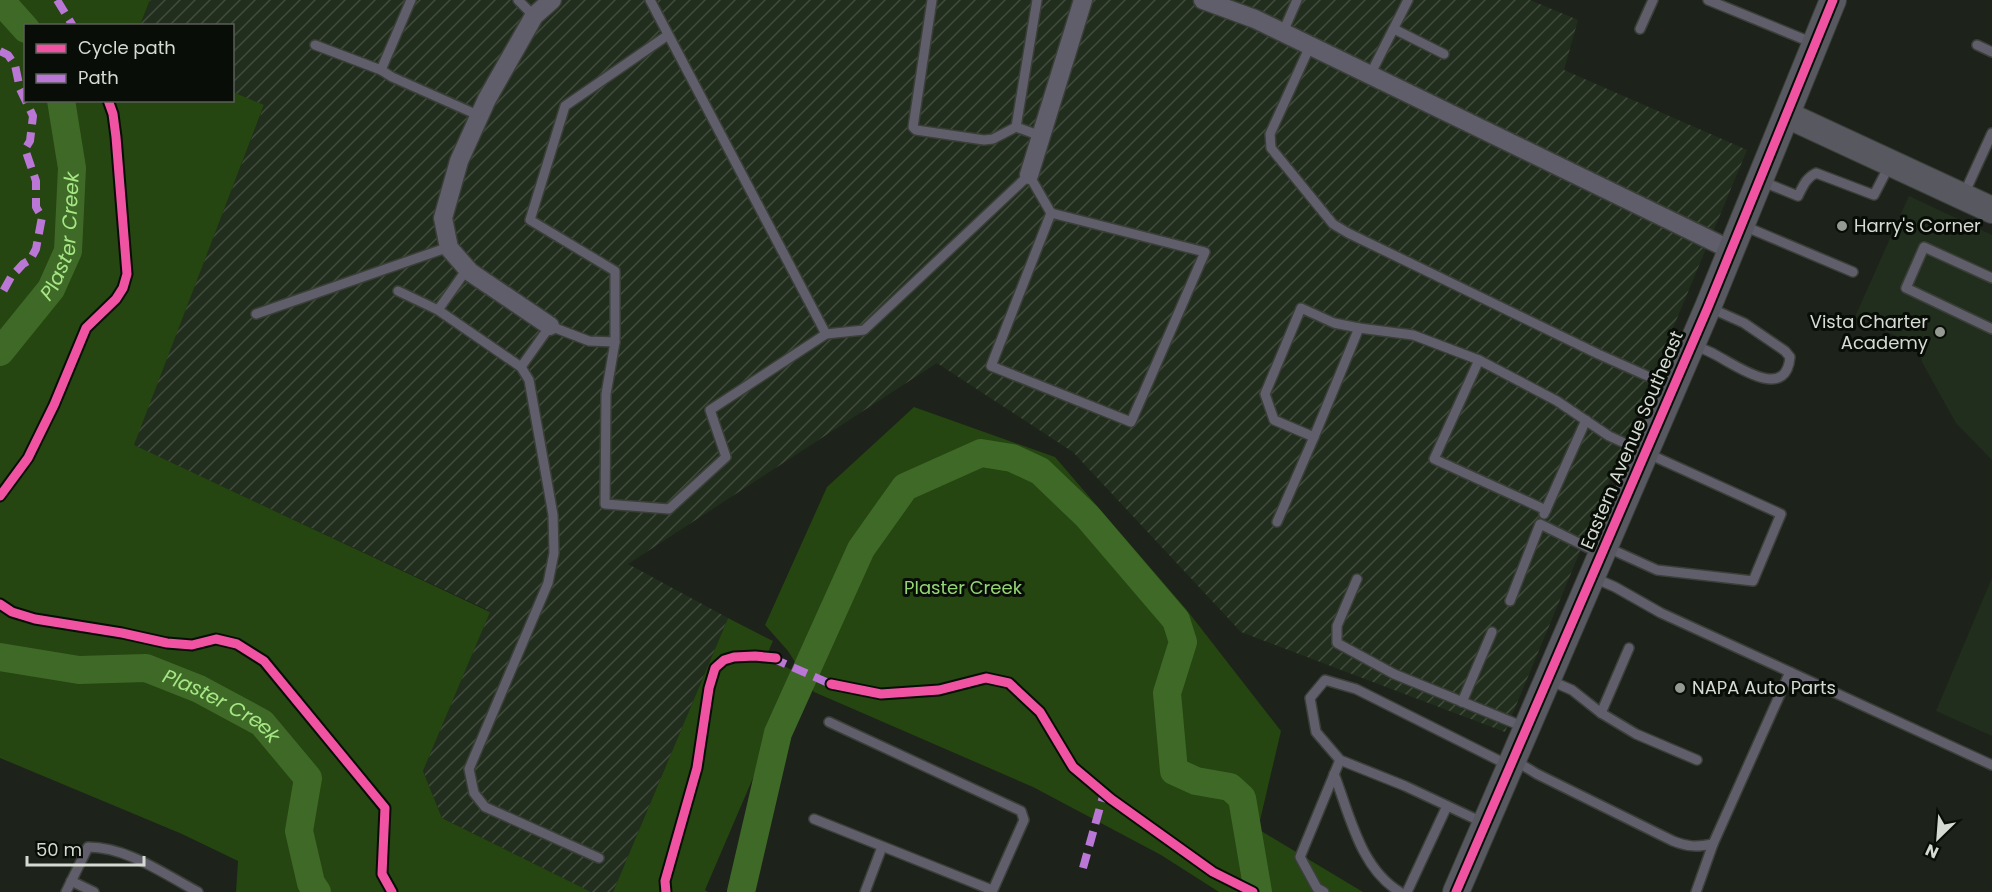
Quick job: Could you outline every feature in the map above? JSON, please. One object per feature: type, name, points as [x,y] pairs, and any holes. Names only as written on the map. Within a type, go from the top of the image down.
[{"type":"main road","name":"Eastern Avenue Southeast","points":[[1456,892],[1644,451],[1708,307],[1833,0]]},
{"type":"main road","points":[[1787,115],[1992,210]]},
{"type":"street","points":[[550,326],[467,269],[449,247],[443,218],[459,161],[487,99],[534,16],[552,0]]},
{"type":"street","points":[[1029,175],[1083,0]]},
{"type":"street","points":[[1203,0],[1234,5],[1310,46],[1731,250]]},
{"type":"lane","points":[[381,70],[411,0]]},
{"type":"lane","points":[[518,0],[534,16]]},
{"type":"lane","points":[[650,0],[826,334]]},
{"type":"lane","points":[[932,0],[913,127],[916,130],[984,140],[993,139],[1016,127],[1041,136]]},
{"type":"lane","points":[[1016,127],[1037,0]]},
{"type":"lane","points":[[1283,32],[1297,0]]},
{"type":"lane","points":[[1370,75],[1408,0]]},
{"type":"lane","points":[[1640,29],[1653,0]]},
{"type":"lane","points":[[1708,0],[1815,44]]},
{"type":"lane","points":[[1394,29],[1444,54]]},
{"type":"lane","points":[[668,35],[565,106],[530,220],[615,271],[615,342],[606,394],[605,504],[669,509],[726,457],[710,410],[826,334],[864,330],[1029,175],[1051,213],[1205,252],[1131,422],[991,366],[1051,213]]},
{"type":"lane","points":[[315,45],[381,70],[480,116]]},
{"type":"lane","points":[[1977,45],[1992,52]]},
{"type":"lane","points":[[1310,46],[1270,134],[1271,148],[1333,224],[1598,354],[1672,387]]},
{"type":"lane","points":[[1963,196],[1992,133]]},
{"type":"lane","points":[[1760,180],[1798,196],[1809,176],[1816,173],[1874,195],[1891,164]]},
{"type":"lane","points":[[1742,225],[1853,272]]},
{"type":"lane","points":[[256,314],[449,247]]},
{"type":"lane","points":[[1992,278],[1924,247],[1906,288],[1992,328]]},
{"type":"lane","points":[[438,310],[467,269]]},
{"type":"lane","points":[[398,291],[438,310],[521,367],[528,380],[553,515],[554,553],[548,583],[469,769],[474,793],[485,807],[599,858]]},
{"type":"lane","points":[[1691,344],[1760,378],[1774,380],[1781,376],[1790,364],[1790,357],[1785,351],[1744,323],[1708,307]]},
{"type":"lane","points":[[1314,436],[1274,420],[1265,394],[1300,308],[1334,323],[1413,335],[1479,360],[1557,401],[1609,436],[1781,514],[1753,581],[1657,570],[1599,559],[1540,524]]},
{"type":"lane","points":[[521,367],[550,326],[589,341],[615,342]]},
{"type":"lane","points":[[1277,522],[1359,328]]},
{"type":"lane","points":[[1479,360],[1434,459],[1546,510]]},
{"type":"lane","points":[[1510,601],[1540,524],[1586,420]]},
{"type":"lane","points":[[1599,559],[1615,586],[1660,613],[1992,765]]},
{"type":"lane","points":[[1357,579],[1337,626],[1337,643],[1394,674],[1526,728]]},
{"type":"lane","points":[[1462,702],[1492,632]]},
{"type":"lane","points":[[1601,713],[1629,648]]},
{"type":"lane","points":[[1696,892],[1713,844],[1790,672]]},
{"type":"lane","points":[[1547,679],[1572,690],[1601,713],[1636,734],[1698,759]]},
{"type":"lane","points":[[1486,824],[1405,786],[1340,760],[1316,732],[1310,698],[1324,680],[1356,689],[1537,774],[1672,841],[1697,847],[1713,844]]},
{"type":"lane","points":[[814,819],[992,891],[1024,820],[1021,811],[829,722]]},
{"type":"lane","points":[[1324,892],[1317,888],[1300,857],[1340,760]]},
{"type":"lane","points":[[1334,774],[1366,858],[1389,885],[1400,892]]},
{"type":"lane","points":[[1407,892],[1447,806]]},
{"type":"lane","points":[[66,892],[87,847],[119,851],[198,892]]},
{"type":"lane","points":[[865,892],[882,847]]},
{"type":"lane","points":[[71,881],[94,892]]},
{"type":"shaded area","points":[[150,0],[1530,0],[1578,20],[1564,70],[1747,150],[1505,732],[1241,632],[1073,452],[937,363],[628,564],[728,618],[613,892],[591,892],[442,818],[423,771],[490,611],[133,445],[264,106],[234,92],[234,24],[140,24]]},
{"type":"shaded area","name":"Vista Charter Academy","points":[[1909,196],[1992,235],[1992,460],[1956,423],[1922,362],[1920,347],[1855,317]]},
{"type":"shaded area","points":[[1992,578],[1992,736],[1936,711]]},
{"type":"green space","points":[[0,0],[150,0],[140,24],[24,24],[24,102],[234,102],[234,92],[264,105],[134,445],[490,612],[423,771],[442,818],[591,892],[236,892],[238,861],[182,834],[0,758]]},
{"type":"green space","name":"Plaster Creek","points":[[914,407],[1055,457],[1186,609],[1281,731],[1258,829],[1363,892],[1219,892],[1161,855],[1033,787],[814,692],[788,651],[765,625],[827,487]]},
{"type":"green space","points":[[728,618],[773,641],[766,657],[798,673],[705,890],[708,892],[613,892]]},
{"type":"waterway","name":"Plaster Creek","points":[[0,0],[24,27]]},
{"type":"waterway","name":"Plaster Creek","points":[[0,352],[51,289],[68,251],[72,168],[61,102]]},
{"type":"waterway","name":"Plaster Creek","points":[[741,892],[778,733],[861,549],[905,487],[981,453],[1012,458],[1040,471],[1087,516],[1176,620],[1183,642],[1167,693],[1174,771],[1196,781],[1230,787],[1242,798],[1258,892]]},
{"type":"waterway","name":"Plaster Creek","points":[[0,657],[79,670],[146,668],[199,689],[262,723],[308,778],[299,831],[311,883],[317,892]]},
{"type":"marked path","points":[[57,0],[72,24]]},
{"type":"marked path","points":[[0,51],[8,55],[15,65],[24,97]]},
{"type":"marked path","points":[[0,297],[11,277],[30,260],[36,249],[42,217],[36,207],[36,181],[25,149],[30,141],[33,116],[26,102]]},
{"type":"marked path","points":[[772,658],[835,686]]},
{"type":"marked path","points":[[1083,868],[1104,793]]},
{"type":"cycle path","points":[[1456,892],[1708,307],[1833,0]]},
{"type":"cycle path","points":[[0,496],[28,458],[54,405],[86,328],[116,299],[123,288],[127,274],[116,137],[109,102]]},
{"type":"cycle path","points":[[0,604],[12,612],[35,619],[167,643],[192,645],[216,639],[237,644],[264,661],[385,808],[382,874],[392,892]]},
{"type":"cycle path","points":[[666,892],[665,881],[697,768],[709,688],[715,668],[724,660],[734,657],[776,658]]},
{"type":"cycle path","points":[[831,684],[881,694],[939,690],[986,678],[1009,683],[1040,712],[1073,767],[1111,799],[1213,872],[1253,892]]},
{"type":"place","name":"Harry's Corner","points":[[1842,226]]},
{"type":"place","name":"Vista Charter Academy","points":[[1940,332]]},
{"type":"place","name":"NAPA Auto Parts","points":[[1680,688]]}]
